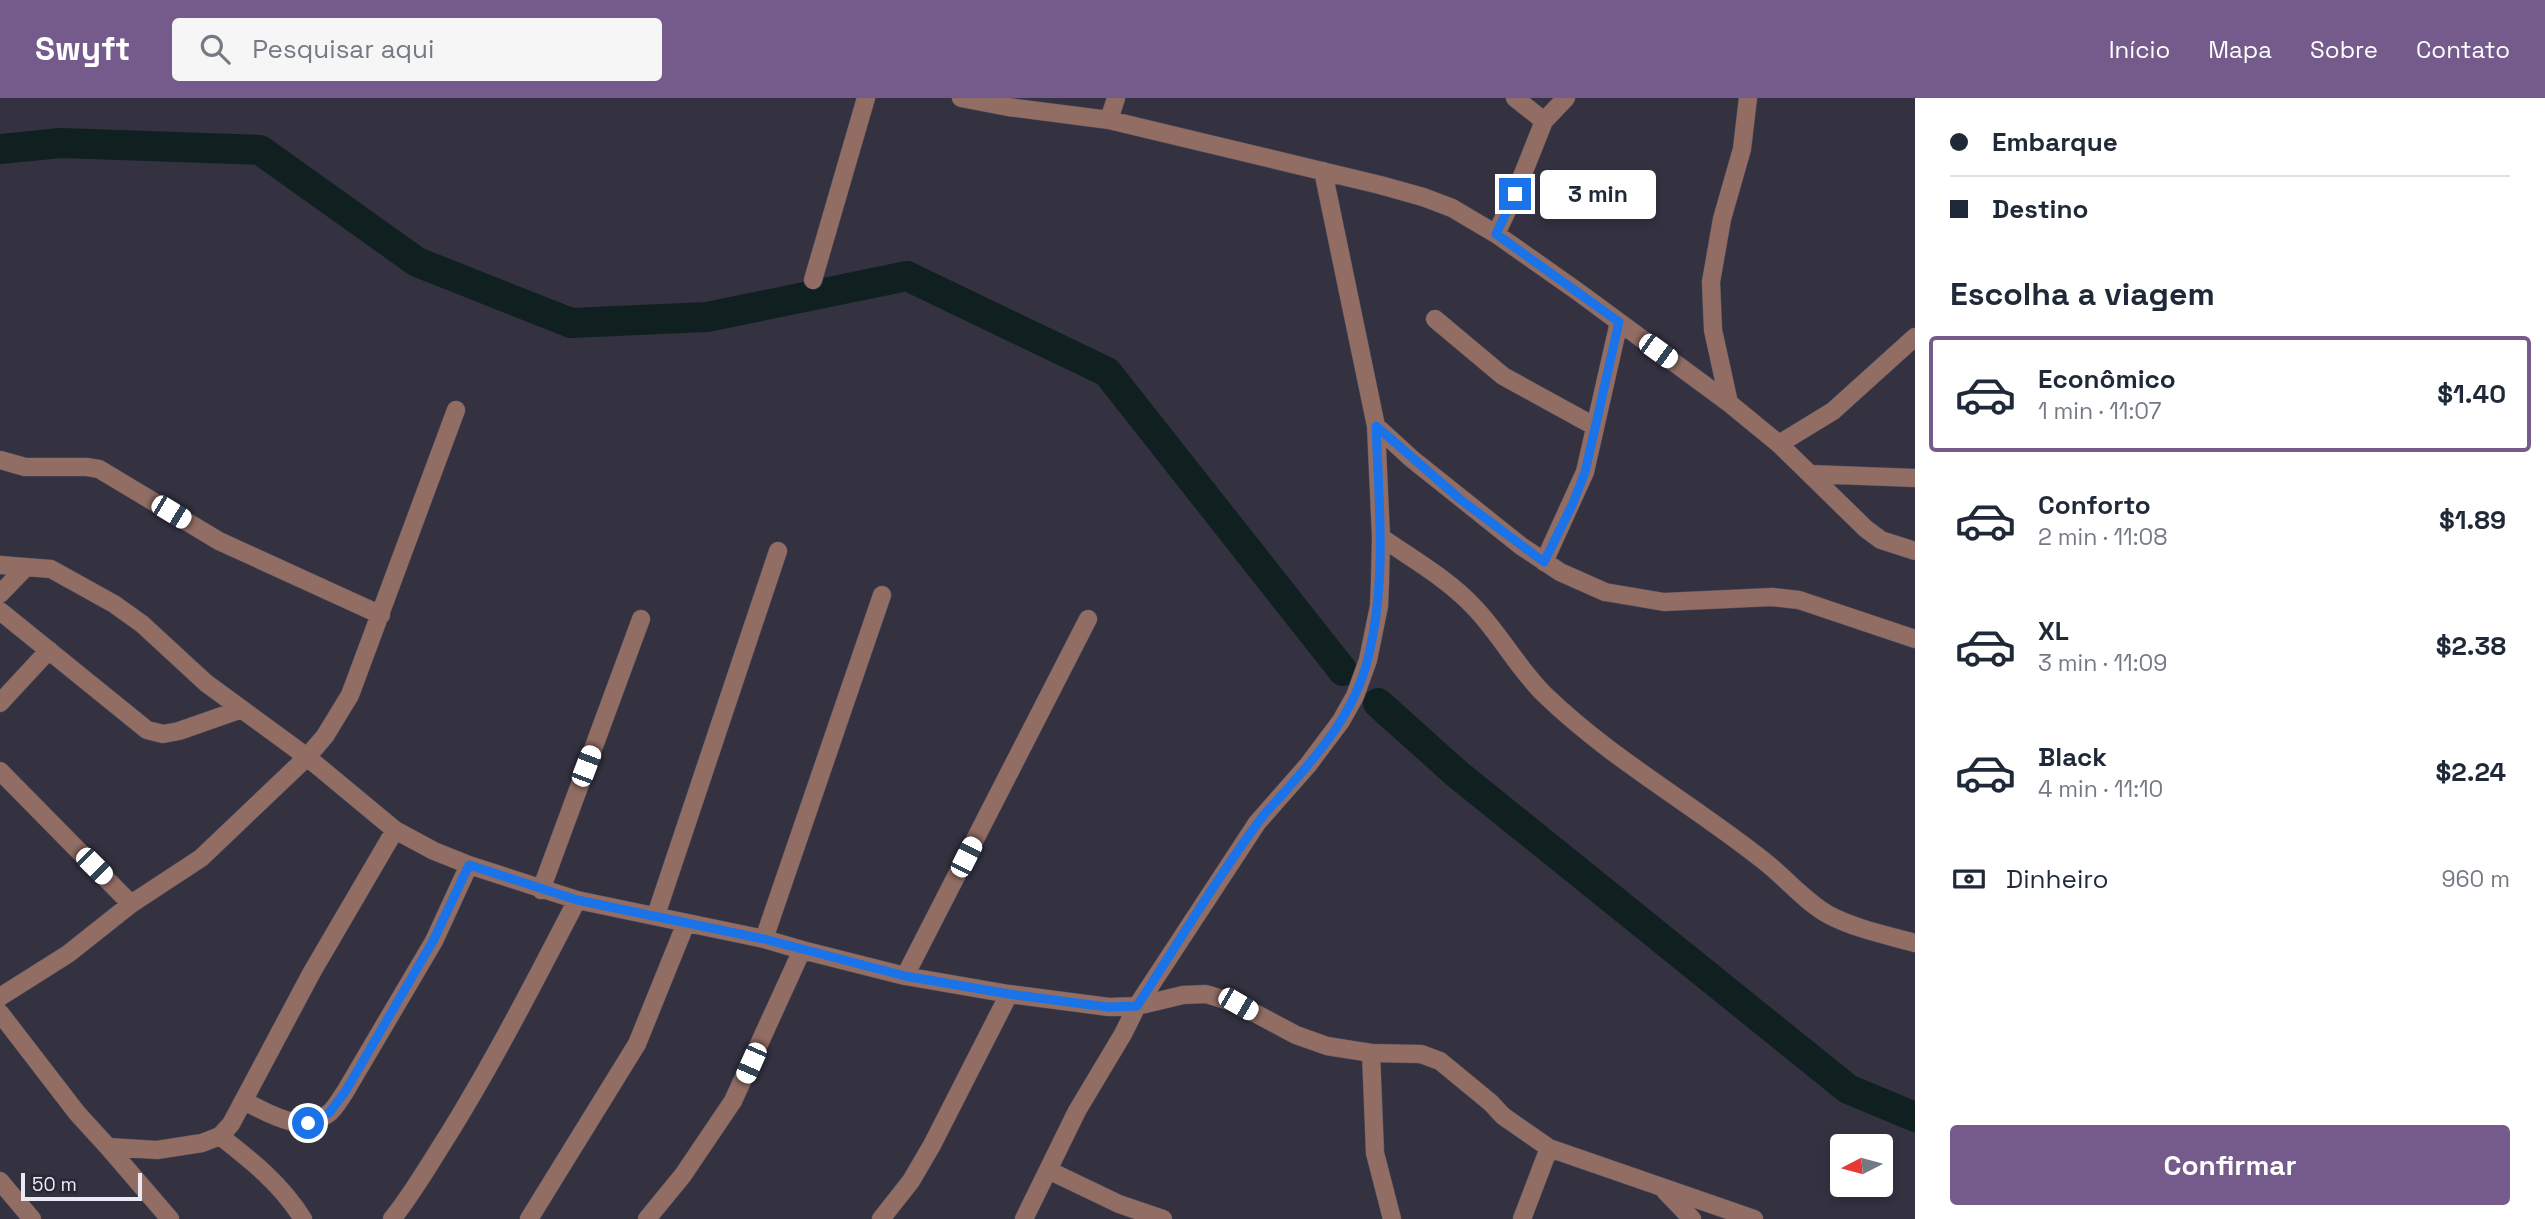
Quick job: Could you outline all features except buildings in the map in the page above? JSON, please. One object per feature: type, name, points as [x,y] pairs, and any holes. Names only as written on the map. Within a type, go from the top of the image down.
[{"type":"street","points":[[813,280],[866,98]]},
{"type":"street","points":[[961,98],[1010,103],[1109,120],[1323,171],[1423,197],[1452,208],[1496,234],[1729,403],[1779,444],[1866,529],[1881,540],[1915,551]]},
{"type":"street","points":[[1109,120],[1116,98]]},
{"type":"street","points":[[1515,98],[1544,121]]},
{"type":"street","points":[[1496,234],[1544,121],[1566,98]]},
{"type":"street","points":[[1729,403],[1713,330],[1711,282],[1722,219],[1742,149],[1748,98]]},
{"type":"street","points":[[1024,1219],[1077,1111],[1137,1006],[1257,823],[1308,765],[1341,721],[1355,696],[1368,660],[1379,606],[1381,537],[1376,426],[1323,171]]},
{"type":"street","points":[[1435,319],[1503,376],[1594,426]]},
{"type":"street","points":[[1544,562],[1585,472],[1619,322]]},
{"type":"street","points":[[1779,444],[1833,411],[1915,337]]},
{"type":"street","points":[[0,997],[68,954],[131,904],[201,858],[326,736],[350,695],[456,410]]},
{"type":"street","points":[[1376,426],[1461,500],[1544,562],[1605,592],[1664,602],[1772,597],[1799,600],[1915,639]]},
{"type":"street","points":[[0,460],[25,467],[99,469],[219,541],[381,615]]},
{"type":"street","points":[[1810,474],[1915,478]]},
{"type":"street","points":[[1381,537],[1460,592],[1494,629],[1521,670],[1544,694],[1636,771],[1765,862],[1795,890],[1829,914],[1857,927],[1915,943]]},
{"type":"street","points":[[656,915],[778,551]]},
{"type":"street","points":[[0,565],[51,569],[114,604],[142,624],[239,710],[307,757],[395,830],[469,865],[577,900],[764,939],[905,976],[1009,994],[1109,1007],[1137,1006],[1183,995],[1206,994],[1238,1004],[1296,1035],[1327,1046],[1371,1053],[1421,1054],[1440,1061],[1503,1116],[1549,1149],[1754,1219]]},
{"type":"street","points":[[0,594],[26,567]]},
{"type":"street","points":[[764,939],[881,595]]},
{"type":"street","points":[[0,611],[147,730],[163,734],[179,732],[239,710]]},
{"type":"street","points":[[541,890],[641,619]]},
{"type":"street","points":[[905,976],[1088,619]]},
{"type":"street","points":[[0,702],[49,650]]},
{"type":"street","points":[[0,771],[131,904]]},
{"type":"street","points":[[108,1147],[157,1150],[202,1143],[220,1136],[231,1124],[312,972],[395,830]]},
{"type":"street","points":[[244,1101],[282,1120],[308,1123],[329,1113],[345,1092],[433,941],[469,865]]},
{"type":"street","points":[[392,1219],[408,1199],[461,1113],[523,1004],[577,900]]},
{"type":"street","points":[[529,1219],[637,1044],[686,923]]},
{"type":"street","points":[[647,1219],[683,1175],[733,1101],[802,950]]},
{"type":"street","points":[[881,1219],[911,1181],[932,1145],[1009,994]]},
{"type":"street","points":[[0,1013],[77,1113],[170,1219]]},
{"type":"street","points":[[1371,1053],[1375,1153],[1392,1219]]},
{"type":"street","points":[[220,1136],[265,1171],[284,1191],[303,1219]]},
{"type":"street","points":[[1522,1219],[1549,1149]]},
{"type":"street","points":[[1048,1170],[1119,1204],[1163,1219]]},
{"type":"street","points":[[0,1181],[32,1219]]},
{"type":"street","points":[[1663,1188],[1692,1219]]},
{"type":"waterway","points":[[0,149],[61,143],[260,150],[417,262],[571,323],[707,317],[907,276],[1107,372],[1343,671]]},
{"type":"waterway","points":[[1378,703],[1456,773],[1848,1089],[1915,1117]]},
{"type":"route","points":[[308,1123],[329,1113],[345,1092],[433,941],[469,865],[577,900],[764,939],[905,976],[1084,1004],[1137,1006],[1257,823],[1308,765],[1341,721],[1355,696],[1368,660],[1379,606],[1381,537],[1376,426],[1461,500],[1544,562],[1573,503],[1585,472],[1619,322],[1496,234],[1515,194]]}]
